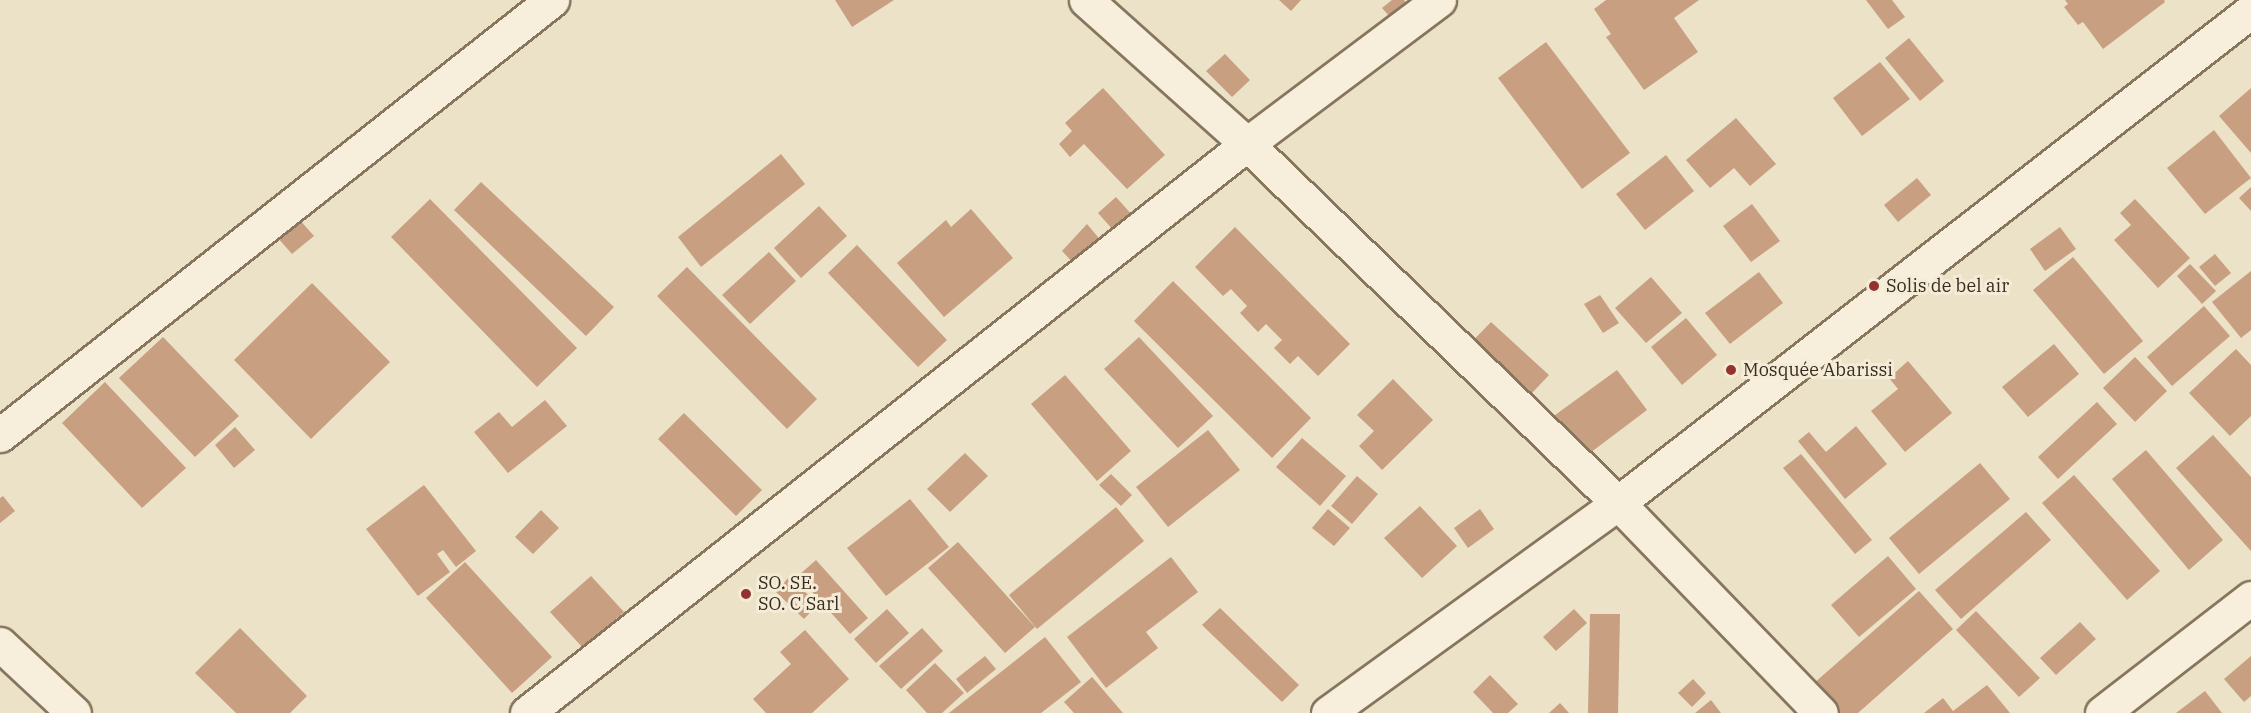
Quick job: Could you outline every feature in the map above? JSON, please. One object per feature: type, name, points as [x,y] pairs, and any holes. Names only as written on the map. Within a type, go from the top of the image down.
[{"type":"street","points":[[0,435],[552,0]]},
{"type":"street","points":[[1086,0],[1247,144],[1618,503],[1821,713]]},
{"type":"street","points":[[527,713],[1247,144],[1439,0]]},
{"type":"street","points":[[1328,713],[1618,503],[2251,11]]},
{"type":"street","points":[[2102,713],[2251,598]]},
{"type":"street","points":[[0,644],[74,713]]},
{"type":"building","points":[[835,0],[894,0],[852,27]]},
{"type":"building","points":[[1279,0],[1301,0],[1291,11]]},
{"type":"building","points":[[1392,0],[1404,0],[1416,15],[1400,28],[1382,8]]},
{"type":"building","points":[[1606,0],[1699,0],[1674,18],[1698,52],[1644,90],[1606,37],[1611,34],[1594,9]]},
{"type":"building","points":[[1866,0],[1892,0],[1905,17],[1888,29]]},
{"type":"building","points":[[2065,0],[2164,0],[2165,2],[2103,49],[2083,22],[2078,25],[2064,7],[2068,4]]},
{"type":"building","points":[[1909,38],[1944,81],[1920,101],[1885,58]]},
{"type":"building","points":[[1546,42],[1630,153],[1582,189],[1498,78]]},
{"type":"building","points":[[1225,54],[1250,80],[1232,97],[1206,71]]},
{"type":"building","points":[[1880,62],[1910,99],[1862,136],[1833,98]]},
{"type":"building","points":[[1103,88],[1165,155],[1127,189],[1084,144],[1070,157],[1059,144],[1072,131],[1065,123]]},
{"type":"building","points":[[2251,88],[2251,153],[2219,116]]},
{"type":"building","points":[[1736,118],[1776,164],[1750,186],[1734,168],[1710,188],[1686,160]]},
{"type":"building","points":[[2214,130],[2251,178],[2205,214],[2167,168]]},
{"type":"building","points":[[781,154],[805,184],[701,267],[678,237]]},
{"type":"building","points":[[1666,155],[1694,191],[1645,230],[1616,194]]},
{"type":"building","points":[[1917,178],[1931,195],[1898,222],[1884,205]]},
{"type":"building","points":[[481,182],[614,307],[586,336],[454,210]]},
{"type":"building","points":[[2251,187],[2251,211],[2239,198]]},
{"type":"building","points":[[1116,197],[1133,216],[1114,231],[1098,213]]},
{"type":"building","points":[[430,199],[577,348],[537,387],[391,237]]},
{"type":"building","points":[[2135,199],[2190,258],[2158,288],[2114,240],[2131,225],[2120,213]]},
{"type":"building","points":[[1752,204],[1780,241],[1751,262],[1723,226]]},
{"type":"building","points":[[819,206],[847,236],[801,278],[774,248]]},
{"type":"building","points":[[971,209],[1013,258],[944,317],[897,263],[946,220],[951,227]]},
{"type":"building","points":[[298,218],[314,236],[292,254],[277,237]]},
{"type":"building","points":[[1087,224],[1103,243],[1076,266],[1062,251]]},
{"type":"building","points":[[1235,227],[1350,344],[1318,376],[1298,356],[1290,364],[1274,348],[1282,340],[1266,324],[1258,332],[1240,313],[1247,306],[1231,289],[1223,296],[1195,267]]},
{"type":"building","points":[[2060,227],[2076,249],[2045,271],[2030,249]]},
{"type":"building","points":[[857,245],[947,340],[918,367],[828,273]]},
{"type":"building","points":[[769,252],[796,281],[750,324],[722,295]]},
{"type":"building","points":[[2215,254],[2231,273],[2215,286],[2199,267]]},
{"type":"building","points":[[2073,257],[2143,341],[2104,374],[2033,290]]},
{"type":"building","points":[[2190,264],[2216,291],[2202,304],[2177,276]]},
{"type":"building","points":[[687,267],[817,399],[787,429],[657,296]]},
{"type":"building","points":[[2251,271],[2251,330],[2241,338],[2212,302]]},
{"type":"building","points":[[1759,272],[1783,303],[1730,344],[1705,313]]},
{"type":"building","points":[[1651,277],[1682,313],[1646,343],[1615,308]]},
{"type":"building","points":[[1173,281],[1311,418],[1272,458],[1134,321]]},
{"type":"building","points":[[312,283],[390,362],[311,439],[234,360]]},
{"type":"building","points":[[1600,295],[1619,323],[1603,333],[1584,304]]},
{"type":"building","points":[[2204,306],[2230,336],[2172,386],[2147,357]]},
{"type":"building","points":[[1686,318],[1717,355],[1682,385],[1651,347]]},
{"type":"building","points":[[1491,322],[1549,375],[1518,408],[1460,354]]},
{"type":"building","points":[[163,337],[239,416],[195,457],[119,378]]},
{"type":"building","points":[[1139,337],[1213,416],[1178,448],[1104,369]]},
{"type":"building","points":[[2054,344],[2079,374],[2028,417],[2002,387]]},
{"type":"building","points":[[2236,349],[2251,365],[2251,416],[2230,436],[2189,393]]},
{"type":"building","points":[[2135,357],[2167,391],[2135,422],[2103,388]]},
{"type":"building","points":[[1908,361],[1952,413],[1905,452],[1871,411],[1898,389],[1889,378]]},
{"type":"building","points":[[1617,370],[1647,410],[1582,459],[1551,418]]},
{"type":"building","points":[[1065,375],[1131,451],[1097,481],[1031,404]]},
{"type":"building","points":[[1393,379],[1433,420],[1382,470],[1359,446],[1374,431],[1357,415]]},
{"type":"building","points":[[105,382],[186,468],[142,508],[62,423]]},
{"type":"building","points":[[545,400],[567,426],[508,473],[474,432],[499,412],[512,427]]},
{"type":"building","points":[[2097,402],[2117,424],[2058,479],[2038,457]]},
{"type":"building","points":[[684,413],[762,490],[736,516],[658,439]]},
{"type":"building","points":[[1856,426],[1887,464],[1845,499],[1798,441],[1809,432],[1826,452]]},
{"type":"building","points":[[235,427],[255,450],[234,468],[215,445]]},
{"type":"building","points":[[1208,430],[1240,470],[1168,527],[1136,487]]},
{"type":"building","points":[[2213,435],[2251,477],[2251,551],[2176,468]]},
{"type":"building","points":[[1302,438],[1346,476],[1320,506],[1276,467]]},
{"type":"building","points":[[2146,450],[2223,540],[2189,570],[2112,479]]},
{"type":"building","points":[[965,453],[988,476],[950,512],[927,489]]},
{"type":"building","points":[[1801,454],[1872,540],[1855,554],[1783,468]]},
{"type":"building","points":[[1980,463],[2010,499],[1919,574],[1889,538]]},
{"type":"building","points":[[1111,474],[1132,495],[1121,506],[1099,485]]},
{"type":"building","points":[[2074,475],[2160,571],[2127,600],[2042,503]]},
{"type":"building","points":[[1357,476],[1378,494],[1352,524],[1331,506]]},
{"type":"building","points":[[424,485],[476,551],[456,567],[443,550],[437,554],[450,572],[418,596],[366,529]]},
{"type":"building","points":[[3,496],[15,511],[0,523],[0,498]]},
{"type":"building","points":[[910,499],[949,547],[886,596],[847,548]]},
{"type":"building","points":[[1420,506],[1457,546],[1422,578],[1384,538]]},
{"type":"building","points":[[1116,507],[1144,541],[1037,629],[1009,595]]},
{"type":"building","points":[[1328,509],[1350,528],[1334,546],[1312,528]]},
{"type":"building","points":[[1480,509],[1494,529],[1468,548],[1454,528]]},
{"type":"building","points":[[541,510],[559,528],[533,554],[515,537]]},
{"type":"building","points":[[2026,512],[2051,540],[1961,619],[1935,590]]},
{"type":"building","points":[[958,542],[1035,627],[1005,653],[928,568]]},
{"type":"building","points":[[1888,556],[1916,589],[1859,637],[1831,605]]},
{"type":"building","points":[[1171,557],[1198,592],[1146,632],[1158,648],[1106,688],[1067,637]]},
{"type":"building","points":[[816,560],[868,618],[850,634],[798,576]]},
{"type":"building","points":[[465,562],[552,657],[512,693],[426,598]]},
{"type":"building","points":[[591,576],[624,612],[583,648],[550,612]]},
{"type":"building","points":[[789,577],[818,604],[804,619],[776,592]]},
{"type":"building","points":[[1919,591],[1953,629],[1858,713],[1839,713],[1813,684]]},
{"type":"building","points":[[1220,608],[1299,685],[1282,702],[1202,625]]},
{"type":"building","points":[[887,609],[909,633],[876,663],[854,639]]},
{"type":"building","points":[[1574,609],[1587,623],[1556,651],[1543,637]]},
{"type":"building","points":[[1976,611],[2040,678],[2019,697],[1956,630]]},
{"type":"building","points":[[1590,614],[1620,614],[1618,713],[1588,713]]},
{"type":"building","points":[[2080,622],[2096,639],[2056,675],[2040,658]]},
{"type":"building","points":[[240,628],[307,696],[290,713],[236,713],[195,673]]},
{"type":"building","points":[[922,628],[943,651],[901,689],[879,666]]},
{"type":"building","points":[[805,630],[849,679],[812,713],[766,713],[753,699],[791,664],[780,652]]},
{"type":"building","points":[[1045,637],[1081,682],[1041,713],[949,713]]},
{"type":"building","points":[[985,656],[996,669],[967,693],[956,679]]},
{"type":"building","points":[[2251,656],[2251,696],[2244,702],[2224,679]]},
{"type":"building","points":[[935,663],[964,693],[942,713],[927,713],[906,690]]},
{"type":"building","points":[[1490,675],[1518,704],[1508,713],[1493,713],[1473,692]]},
{"type":"building","points":[[1092,677],[1123,713],[1074,713],[1064,702]]},
{"type":"building","points":[[1693,679],[1706,693],[1692,707],[1678,693]]},
{"type":"building","points":[[1987,685],[2010,713],[1924,713],[1943,698],[1953,711]]},
{"type":"building","points":[[2205,691],[2222,713],[2176,713]]},
{"type":"building","points":[[1711,700],[1721,713],[1695,713]]},
{"type":"building","points":[[1560,703],[1569,713],[1549,713]]},
{"type":"place","name":"Solis de bel air","points":[[1874,286]]},
{"type":"place","name":"Mosquée Abarissi","points":[[1731,370]]},
{"type":"place","name":"SO. SE. SO. C Sarl","points":[[746,594]]}]
